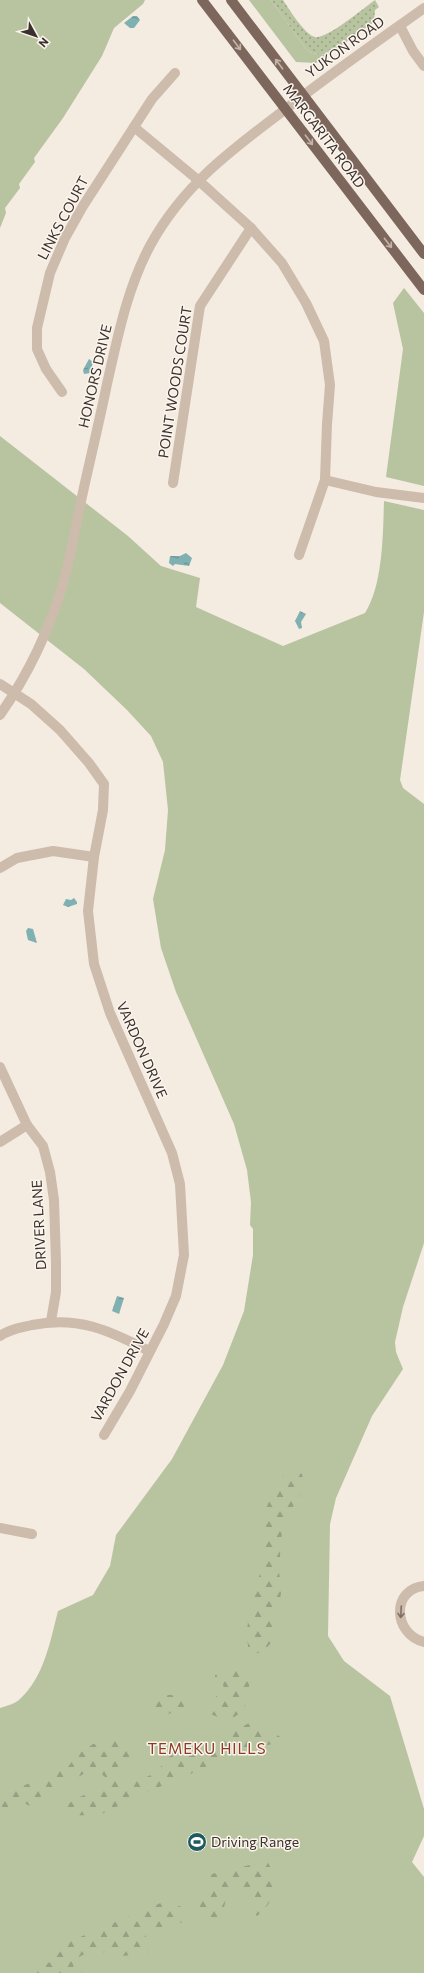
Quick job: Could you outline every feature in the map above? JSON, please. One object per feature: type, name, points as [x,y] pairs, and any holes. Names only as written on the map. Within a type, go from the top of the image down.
[{"type":"main road","name":"MARGARITA ROAD","points":[[202,0],[424,290]]},
{"type":"main road","name":"MARGARITA ROAD","points":[[231,0],[424,254]]},
{"type":"street","name":"YUKON ROAD","points":[[303,95],[424,8]]},
{"type":"street","points":[[400,26],[413,51],[424,66]]},
{"type":"street","name":"LINKS COURT","points":[[62,392],[46,369],[37,349],[36,328],[44,294],[53,266],[79,212],[152,99],[175,73]]},
{"type":"street","name":"HONORS DRIVE","points":[[0,715],[24,677],[50,622],[62,586],[73,544],[121,323],[133,282],[151,244],[172,211],[198,180],[232,149],[303,95]]},
{"type":"street","points":[[134,127],[198,180],[250,228],[282,263],[306,303],[324,341],[330,385],[325,480],[300,555]]},
{"type":"street","name":"POINT WOODS COURT","points":[[172,483],[200,306],[250,228]]},
{"type":"street","points":[[325,480],[376,492],[424,498]]},
{"type":"street","name":"VARDON DRIVE","points":[[0,684],[30,704],[60,730],[89,763],[104,784],[103,810],[94,857],[88,911],[94,964],[110,1013],[172,1153],[180,1184],[184,1255],[176,1296],[164,1324],[130,1390],[104,1434]]},
{"type":"street","points":[[0,868],[17,858],[53,850],[94,857]]},
{"type":"street","name":"DRIVER LANE","points":[[0,1067],[27,1125],[43,1146],[50,1172],[54,1200],[56,1292],[51,1321]]},
{"type":"street","points":[[0,1142],[27,1125]]},
{"type":"street","points":[[0,1336],[10,1330],[51,1321],[84,1324],[116,1333],[149,1351]]},
{"type":"street","points":[[0,1528],[32,1534]]},
{"type":"street","points":[[424,1586],[411,1590],[404,1598],[400,1607],[402,1626],[408,1634],[416,1640],[424,1642]]},
{"type":"green space","points":[[0,0],[145,0],[143,4],[114,28],[102,56],[63,118],[34,158],[35,162],[19,184],[20,188],[5,208],[6,213],[0,228]]},
{"type":"green space","points":[[249,0],[271,0],[306,49],[312,53],[328,55],[316,63],[296,62]]},
{"type":"green space","points":[[271,0],[283,0],[302,27],[315,37],[320,37],[328,33],[355,16],[375,0],[379,7],[375,10],[374,22],[328,55],[312,53],[306,49]]},
{"type":"green space","points":[[404,288],[424,313],[424,486],[386,477],[403,349],[393,303]]},
{"type":"green space","points":[[0,436],[128,536],[161,566],[200,578],[196,607],[283,646],[365,613],[371,602],[379,574],[384,501],[424,510],[424,612],[400,780],[403,788],[424,804],[424,1243],[403,1307],[395,1342],[396,1352],[403,1369],[372,1416],[336,1498],[330,1524],[328,1636],[344,1661],[390,1696],[424,1809],[424,1836],[412,1862],[424,1877],[424,1973],[0,1973],[0,1708],[18,1701],[35,1680],[49,1647],[58,1611],[93,1595],[110,1566],[116,1535],[172,1459],[223,1365],[244,1311],[253,1255],[253,1229],[250,1225],[251,1202],[247,1170],[234,1124],[176,992],[161,948],[153,899],[165,850],[168,810],[163,762],[151,736],[127,710],[84,669],[0,603]]},
{"type":"green space","points":[[288,1469],[294,1469],[302,1474],[304,1484],[299,1497],[284,1521],[281,1539],[279,1573],[282,1587],[273,1641],[262,1652],[254,1654],[249,1651],[247,1628],[264,1556],[262,1521],[273,1494]]},
{"type":"green space","points":[[233,1664],[247,1669],[249,1688],[246,1703],[243,1709],[239,1714],[231,1718],[220,1717],[207,1713],[207,1705],[224,1689],[223,1684],[215,1680],[215,1675]]},
{"type":"green space","points":[[168,1695],[176,1696],[182,1699],[185,1704],[182,1710],[168,1714],[155,1713],[154,1705],[158,1698]]},
{"type":"green space","points":[[251,1722],[264,1726],[286,1741],[236,1752],[212,1765],[140,1795],[102,1814],[71,1816],[64,1810],[68,1804],[98,1788],[102,1783],[105,1777],[97,1770],[90,1770],[80,1776],[53,1786],[30,1806],[21,1803],[13,1804],[0,1816],[0,1792],[20,1787],[67,1768],[78,1754],[93,1744],[123,1739],[132,1744],[136,1750],[134,1759],[117,1777],[120,1782],[129,1781],[154,1773],[172,1754],[184,1749],[191,1753],[202,1753],[226,1735]]},
{"type":"green space","points":[[267,1861],[271,1868],[274,1883],[271,1898],[263,1911],[257,1916],[253,1912],[253,1895],[251,1889],[242,1886],[235,1887],[231,1890],[219,1921],[207,1924],[201,1918],[195,1906],[202,1901],[204,1897],[207,1875]]},
{"type":"green space","points":[[163,1902],[182,1907],[187,1918],[183,1922],[162,1929],[149,1927],[144,1931],[150,1948],[147,1953],[123,1956],[108,1951],[103,1953],[84,1954],[76,1960],[73,1966],[82,1973],[31,1973],[33,1967],[42,1966],[54,1960],[66,1943]]},
{"type":"water","points":[[133,16],[137,16],[140,20],[134,28],[130,28],[124,23]]},
{"type":"water","points":[[89,359],[93,362],[90,373],[84,374],[83,370]]},
{"type":"water","points":[[186,553],[192,558],[189,566],[175,564],[173,566],[169,563],[170,556],[180,556]]},
{"type":"water","points":[[300,611],[306,614],[301,622],[302,628],[299,629],[295,621]]},
{"type":"water","points":[[74,898],[77,904],[68,907],[63,905],[66,899],[71,900]]},
{"type":"water","points":[[28,928],[33,929],[37,943],[28,940],[26,931]]},
{"type":"water","points":[[117,1296],[124,1298],[119,1314],[112,1311]]},
{"type":"place","name":"Driving Range","points":[[197,1842]]},
{"type":"district","name":"TEMEKU HILLS","points":[[207,1749]]}]
